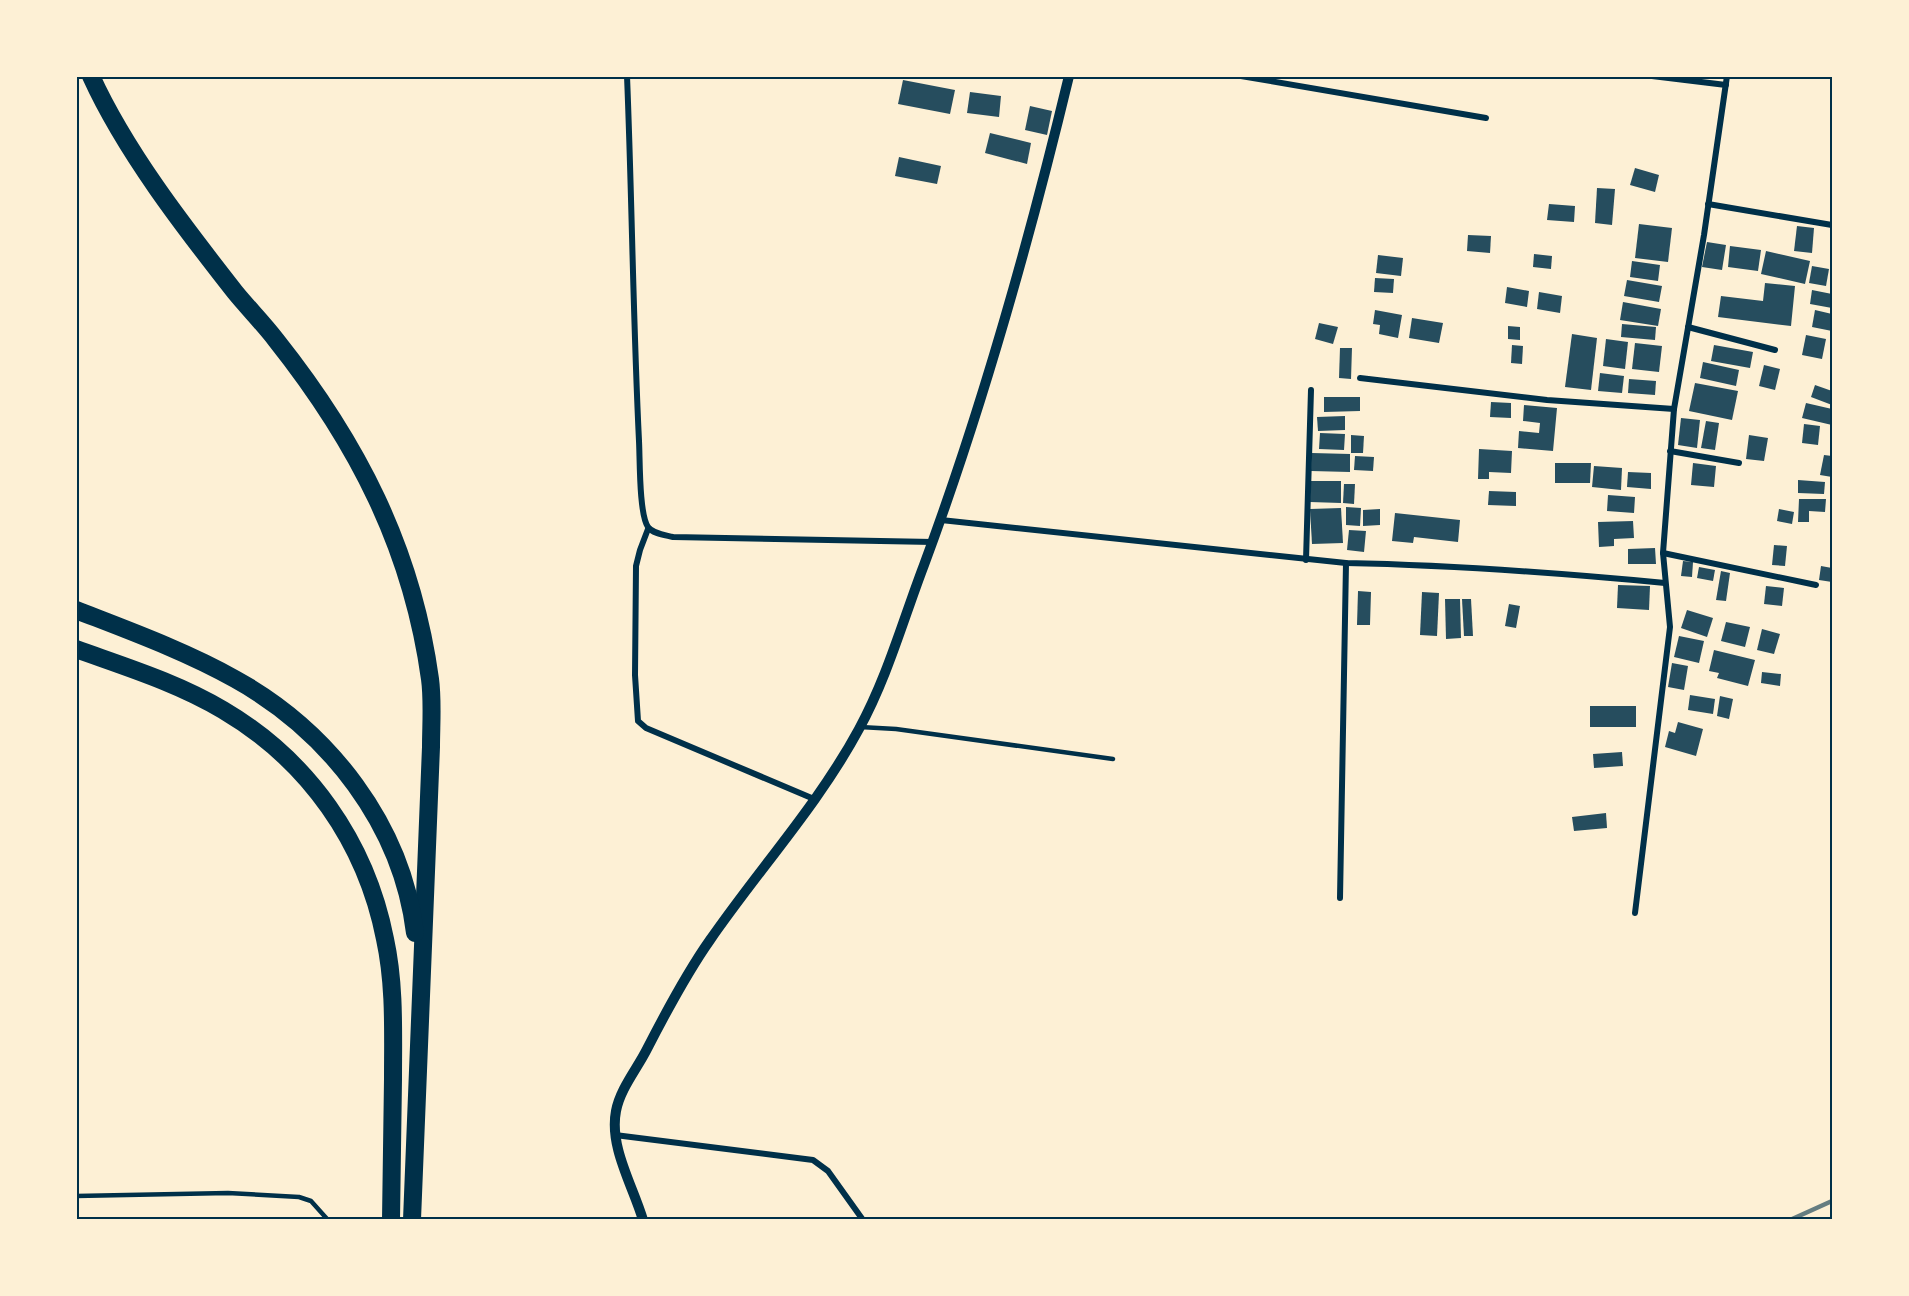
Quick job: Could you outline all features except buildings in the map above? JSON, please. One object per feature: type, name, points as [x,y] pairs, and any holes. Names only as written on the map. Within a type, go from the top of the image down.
[{"type":"highway","points":[[91,76],[127,140],[179,218],[235,292],[276,339],[342,432],[364,470],[389,524],[412,596],[430,681],[431,747],[412,1220]]},
{"type":"highway","points":[[76,610],[173,649],[235,679],[289,714],[334,758],[356,785],[390,845],[407,892],[417,945],[418,1032]]},
{"type":"highway","points":[[76,649],[194,694],[246,724],[270,742],[310,782],[336,815],[353,844],[367,874],[378,909],[390,973],[393,1045],[391,1220]]},
{"type":"street","points":[[627,76],[639,446],[644,519],[648,529],[673,537],[933,542]]},
{"type":"street","points":[[643,1220],[615,1135],[616,1110],[624,1091],[709,941],[831,775],[860,727],[887,668],[959,470],[1002,331],[1040,196],[1069,76]]},
{"type":"street","points":[[1241,76],[1486,118]]},
{"type":"street","points":[[1652,76],[1726,86]]},
{"type":"street","points":[[1635,913],[1670,627],[1663,553],[1674,409],[1727,76]]},
{"type":"street","points":[[1708,204],[1833,225]]},
{"type":"street","points":[[1688,327],[1775,350]]},
{"type":"street","points":[[1360,378],[1547,400],[1674,409]]},
{"type":"street","points":[[1306,560],[1311,390]]},
{"type":"street","points":[[1670,451],[1739,463]]},
{"type":"street","points":[[941,520],[1346,564],[1412,564],[1533,571],[1665,583]]},
{"type":"street","points":[[648,529],[636,566],[635,675],[638,721],[646,728],[814,799]]},
{"type":"street","points":[[1663,553],[1816,585]]},
{"type":"street","points":[[1340,898],[1346,564]]},
{"type":"street","points":[[615,1135],[813,1160],[828,1171],[862,1220]]},
{"type":"lane","points":[[860,727],[896,729],[1113,759]]},
{"type":"lane","points":[[76,1196],[228,1193],[299,1197],[311,1201],[328,1220]]},
{"type":"railway","points":[[1790,1220],[1832,1201]]}]
